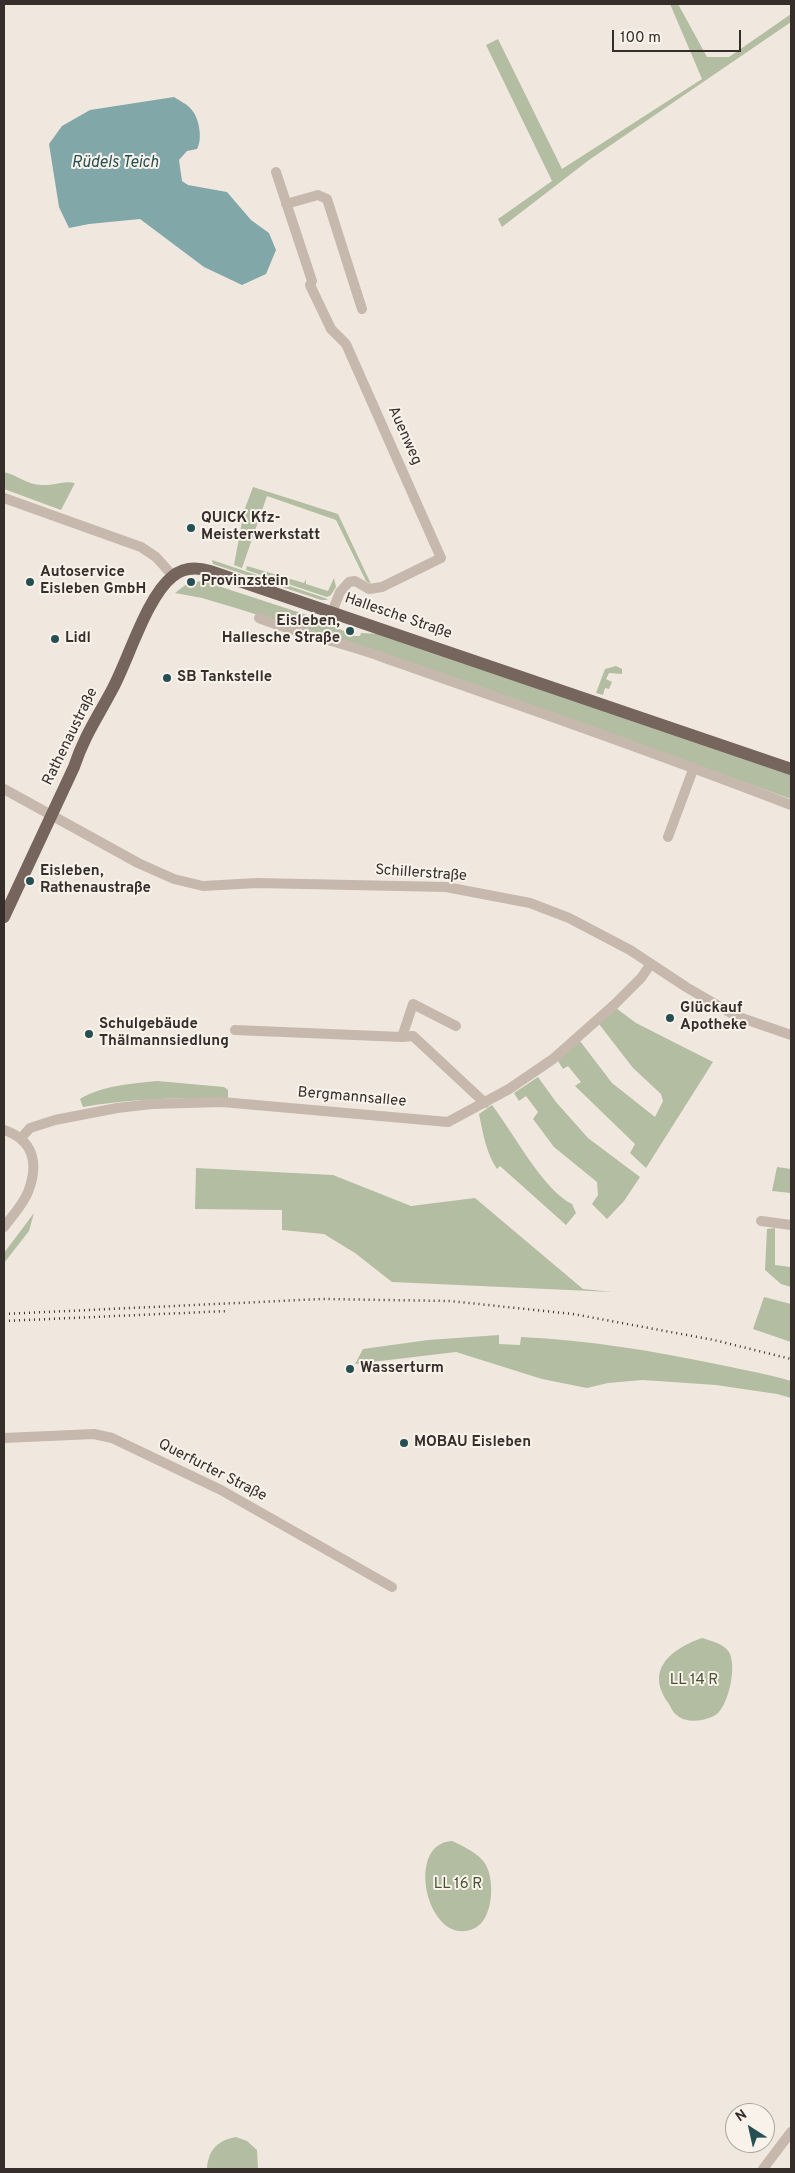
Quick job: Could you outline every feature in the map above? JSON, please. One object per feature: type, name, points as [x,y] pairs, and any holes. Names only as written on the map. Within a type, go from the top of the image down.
[{"type":"main road","name":"Hallesche Straße","points":[[173,576],[183,571],[200,568],[791,769]]},
{"type":"main road","name":"Rathenaustraße","points":[[4,917],[96,716],[113,688],[156,598],[163,586],[173,576]]},
{"type":"street","name":"Auenweg","points":[[276,172],[312,281],[310,285],[331,329],[346,344],[441,558],[382,586],[369,589],[355,581],[349,582],[340,592],[332,612]]},
{"type":"street","points":[[286,204],[318,195],[327,198],[362,309]]},
{"type":"street","points":[[4,498],[141,547],[156,557],[173,576]]},
{"type":"street","points":[[259,618],[367,651],[694,767],[791,805]]},
{"type":"street","points":[[668,837],[694,767]]},
{"type":"street","name":"Schillerstraße","points":[[4,789],[138,863],[174,879],[204,886],[256,883],[446,888],[530,903],[569,918],[630,950],[650,965],[736,1016],[771,1030],[791,1035]]},
{"type":"street","name":"Bergmannsallee","points":[[21,1138],[30,1128],[55,1120],[117,1108],[152,1104],[222,1102],[448,1122],[485,1103],[533,1074],[572,1044],[635,984],[650,965]]},
{"type":"street","points":[[402,1037],[413,1004],[456,1026]]},
{"type":"street","points":[[235,1030],[413,1036],[485,1103]]},
{"type":"street","points":[[4,1130],[21,1138],[32,1150],[34,1173],[28,1193],[4,1227]]},
{"type":"street","points":[[761,1221],[791,1225]]},
{"type":"street","name":"Querfurter Straße","points":[[4,1438],[94,1434],[112,1438],[221,1490],[392,1586]]},
{"type":"street","points":[[763,2169],[791,2132]]},
{"type":"green space","points":[[670,4],[678,4],[707,57],[729,57],[791,14],[791,22],[589,160],[502,227],[498,219],[552,181],[486,45],[498,39],[562,169],[702,79]]},
{"type":"green space","points":[[4,472],[37,485],[75,483],[61,510],[4,489]]},
{"type":"green space","points":[[253,487],[338,514],[371,584],[366,581],[336,520],[267,496],[242,568],[234,565],[244,511]]},
{"type":"green space","points":[[212,560],[328,600],[321,600],[213,564]]},
{"type":"green space","points":[[247,566],[304,583],[306,579],[306,584],[328,591],[334,578],[336,587],[331,595],[327,597],[246,570]]},
{"type":"green space","points":[[203,581],[313,617],[355,636],[360,636],[361,633],[381,634],[791,774],[791,799],[459,679],[239,609],[202,598],[175,593],[188,583]]},
{"type":"green space","points":[[616,666],[622,669],[622,674],[609,673],[606,679],[612,682],[609,689],[605,688],[603,695],[596,693],[605,669]]},
{"type":"green space","points":[[616,1008],[636,1023],[713,1062],[646,1168],[630,1153],[635,1144],[575,1086],[581,1082],[568,1066],[563,1069],[558,1061],[580,1041],[612,1083],[655,1117],[663,1101],[661,1094],[633,1068],[599,1024]]},
{"type":"green space","points":[[538,1077],[556,1102],[588,1138],[640,1177],[624,1201],[607,1219],[592,1204],[598,1195],[597,1182],[554,1147],[533,1119],[538,1112],[526,1096],[519,1101],[514,1093]]},
{"type":"green space","points":[[157,1081],[224,1087],[228,1090],[228,1099],[155,1099],[83,1107],[80,1099],[108,1088]]},
{"type":"green space","points":[[492,1105],[539,1174],[561,1197],[572,1204],[576,1213],[566,1225],[500,1166],[497,1169],[493,1163],[479,1114]]},
{"type":"green space","points":[[777,1167],[791,1169],[791,1193],[772,1191]]},
{"type":"green space","points":[[196,1168],[333,1175],[411,1206],[475,1198],[583,1289],[613,1292],[392,1282],[355,1253],[324,1234],[282,1230],[282,1210],[195,1209]]},
{"type":"green space","points":[[34,1213],[29,1231],[4,1263],[4,1253]]},
{"type":"green space","points":[[775,1228],[775,1265],[791,1267],[791,1287],[781,1284],[765,1270],[767,1229]]},
{"type":"green space","points":[[764,1297],[791,1304],[791,1342],[753,1329]]},
{"type":"green space","points":[[499,1335],[499,1344],[520,1345],[521,1337],[596,1343],[756,1372],[791,1381],[791,1398],[777,1394],[716,1385],[642,1380],[608,1383],[587,1388],[542,1379],[456,1352],[355,1364],[363,1349],[428,1340]]},
{"type":"green space","name":"LL 14 R","points":[[702,1638],[720,1644],[729,1652],[732,1666],[731,1684],[722,1708],[718,1713],[704,1720],[692,1721],[675,1714],[662,1692],[659,1681],[660,1671],[664,1662],[671,1655],[680,1648]]},
{"type":"green space","name":"LL 16 R","points":[[452,1841],[480,1857],[486,1865],[491,1881],[491,1900],[486,1917],[475,1928],[459,1931],[445,1924],[434,1911],[427,1894],[425,1875],[428,1859],[437,1846]]},
{"type":"green space","points":[[236,2137],[247,2141],[257,2150],[258,2169],[207,2169],[209,2156],[215,2147],[219,2143]]},
{"type":"water","name":"Rüdels Teich","points":[[174,97],[188,106],[194,113],[200,134],[197,149],[187,151],[179,160],[182,181],[188,185],[227,192],[251,220],[269,233],[276,250],[266,274],[242,285],[204,267],[140,219],[69,228],[59,207],[49,144],[62,126],[90,110]]},
{"type":"railway","points":[[4,1314],[322,1299],[450,1301],[573,1314],[714,1340],[791,1359]]},
{"type":"railway","points":[[4,1321],[228,1311]]},
{"type":"place","name":"QUICK Kfz- Meisterwerkstatt","points":[[191,528]]},
{"type":"place","name":"Autoservice Eisleben GmbH","points":[[30,582]]},
{"type":"place","name":"Provinzstein","points":[[191,582]]},
{"type":"place","name":"Eisleben, Hallesche Straße","points":[[350,631]]},
{"type":"place","name":"Lidl","points":[[55,639]]},
{"type":"place","name":"SB Tankstelle","points":[[167,678]]},
{"type":"place","name":"Eisleben, Rathenaustraße","points":[[30,881]]},
{"type":"place","name":"Glückauf Apotheke","points":[[670,1018]]},
{"type":"place","name":"Schulgebäude Thälmannsiedlung","points":[[89,1034]]},
{"type":"place","name":"Wasserturm","points":[[350,1369]]},
{"type":"place","name":"MOBAU Eisleben","points":[[404,1443]]}]
